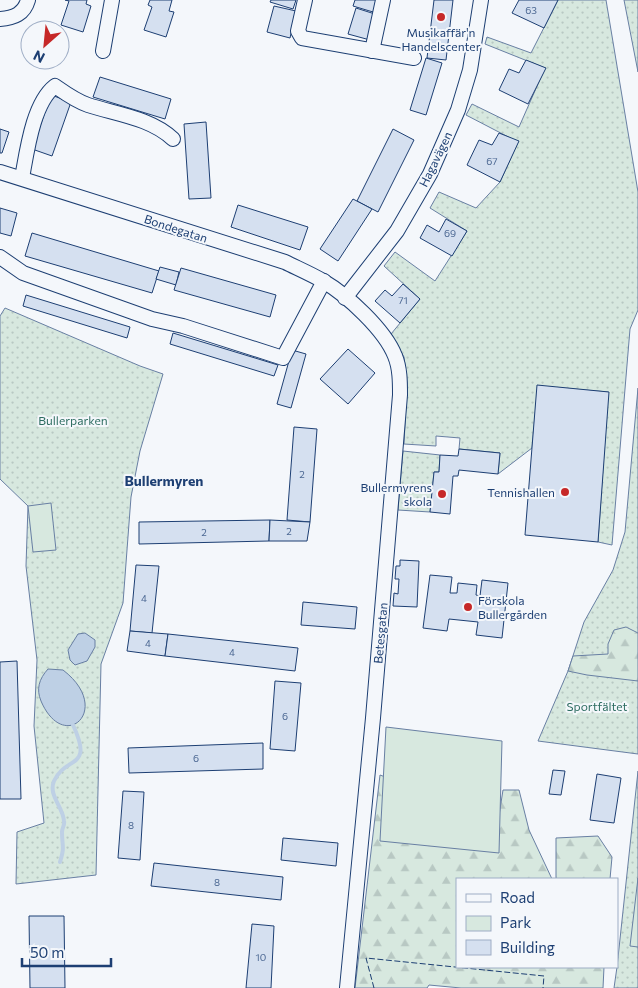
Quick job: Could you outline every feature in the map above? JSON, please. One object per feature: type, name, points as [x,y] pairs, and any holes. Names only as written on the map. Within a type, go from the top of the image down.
[{"type":"street","points":[[0,19],[11,18],[22,12],[28,0]]},
{"type":"street","points":[[103,51],[112,0]]},
{"type":"street","points":[[305,0],[298,31],[302,38],[414,58]]},
{"type":"street","points":[[372,51],[383,0]]},
{"type":"street","name":"Hagavägen","points":[[345,298],[397,231],[430,174],[458,110],[470,70],[481,0]]},
{"type":"street","points":[[22,178],[39,108],[49,91],[55,86],[87,105],[123,114],[165,132],[173,139]]},
{"type":"street","name":"Bondegatan","points":[[0,172],[285,262],[324,281],[345,298]]},
{"type":"street","points":[[0,257],[23,274],[152,319],[183,326],[283,358],[324,281]]},
{"type":"street","name":"Betesgatan","points":[[345,298],[379,331],[395,356],[400,374],[379,695],[346,988]]},
{"type":"green space","points":[[558,0],[606,0],[638,192],[638,310],[630,329],[612,545],[598,542],[608,392],[538,386],[532,448],[498,474],[500,453],[459,449],[460,438],[436,436],[436,446],[404,444],[407,383],[404,357],[391,334],[420,299],[384,266],[395,252],[435,281],[467,231],[430,208],[439,192],[476,208],[500,182],[518,142],[466,115],[472,104],[519,127],[545,68],[485,44],[487,37],[531,53]]},
{"type":"green space","points":[[624,0],[638,0],[638,72]]},
{"type":"green space","name":"Bullerparken","points":[[5,308],[163,374],[140,451],[131,497],[123,603],[101,664],[96,875],[16,884],[17,832],[44,823],[34,726],[37,660],[26,566],[28,506],[0,479],[0,316]]},
{"type":"green space","name":"Sportfältet","points":[[638,388],[638,754],[538,741],[568,671],[584,622],[613,570],[625,532]]},
{"type":"green space","points":[[403,451],[440,455],[439,472],[434,472],[430,512],[398,510]]},
{"type":"green space","points":[[51,503],[56,550],[33,552],[28,506]]},
{"type":"green space","points":[[626,627],[638,633],[638,681],[568,671],[573,656],[608,654],[608,644],[614,630]]},
{"type":"green space","points":[[386,727],[502,741],[499,853],[380,841]]},
{"type":"green space","points":[[638,771],[638,988],[614,988]]},
{"type":"green space","points":[[380,775],[404,784],[494,847],[503,790],[519,790],[529,830],[552,878],[456,878],[456,968],[604,968],[603,988],[461,988],[429,985],[427,988],[355,988]]},
{"type":"green space","points":[[598,836],[612,857],[610,878],[556,878],[556,838]]},
{"type":"green space","points":[[638,878],[638,947],[630,946]]},
{"type":"water","points":[[85,633],[95,640],[95,647],[87,661],[75,665],[70,660],[68,650],[78,634]]},
{"type":"water","points":[[48,669],[63,670],[78,685],[84,699],[85,711],[80,720],[72,725],[61,724],[51,717],[41,701],[39,684]]},
{"type":"building","points":[[65,0],[87,0],[86,4],[91,6],[83,32],[70,28],[70,20],[63,20],[69,1]]},
{"type":"building","points":[[150,0],[172,0],[169,11],[174,12],[166,37],[144,30],[152,7],[148,5]]},
{"type":"building","points":[[271,0],[296,0],[293,9],[270,2]]},
{"type":"building","points":[[355,0],[377,0],[373,12],[353,6]]},
{"type":"building","points":[[434,0],[453,0],[446,60],[427,58]]},
{"type":"building","points":[[519,0],[558,0],[544,28],[512,13]]},
{"type":"building","points":[[274,6],[296,11],[290,38],[267,32]]},
{"type":"building","points":[[356,8],[378,15],[370,40],[348,34]]},
{"type":"building","points":[[426,58],[442,63],[426,115],[410,110]]},
{"type":"building","points":[[526,60],[546,68],[528,104],[499,90],[509,69],[519,73]]},
{"type":"building","points":[[100,77],[171,99],[165,119],[93,97]]},
{"type":"building","points":[[51,95],[71,102],[52,156],[32,149]]},
{"type":"building","points":[[206,122],[211,198],[189,199],[184,124]]},
{"type":"building","points":[[0,129],[9,132],[2,153],[0,153]]},
{"type":"building","points":[[393,129],[414,140],[378,212],[357,201]]},
{"type":"building","points":[[499,133],[519,141],[500,182],[467,165],[479,140],[492,145]]},
{"type":"building","points":[[353,199],[372,209],[338,261],[320,249]]},
{"type":"building","points":[[238,205],[308,227],[300,250],[231,227]]},
{"type":"building","points":[[0,208],[17,213],[11,236],[0,233]]},
{"type":"building","points":[[446,219],[467,231],[452,256],[420,238],[427,225],[439,232]]},
{"type":"building","points":[[32,233],[159,271],[152,293],[25,256]]},
{"type":"building","points":[[160,267],[179,272],[176,285],[156,279]]},
{"type":"building","points":[[181,268],[276,295],[270,317],[174,290]]},
{"type":"building","points":[[403,284],[420,299],[400,323],[375,301],[385,290],[392,296]]},
{"type":"building","points":[[26,295],[130,327],[127,338],[23,306]]},
{"type":"building","points":[[173,333],[278,365],[274,376],[170,344]]},
{"type":"building","points":[[348,349],[375,373],[348,404],[320,379]]},
{"type":"building","points":[[292,350],[306,354],[291,408],[277,404]]},
{"type":"building","name":"Tennishallen","points":[[537,385],[609,392],[598,542],[525,535]]},
{"type":"building","points":[[294,427],[317,429],[310,522],[287,520]]},
{"type":"building","name":"Bullermyrens skola","points":[[459,449],[500,453],[498,474],[459,470],[458,476],[453,476],[450,514],[430,512],[434,472],[439,472],[440,455],[458,456]]},
{"type":"building","points":[[270,520],[269,541],[139,544],[139,522]]},
{"type":"building","points":[[270,520],[310,522],[307,541],[269,541]]},
{"type":"building","points":[[400,560],[419,561],[417,607],[393,606],[394,593],[398,594],[399,579],[395,579],[396,566],[400,566]]},
{"type":"building","points":[[136,565],[159,566],[152,633],[130,631]]},
{"type":"building","points":[[430,575],[452,577],[450,593],[457,593],[458,583],[477,585],[476,595],[480,596],[482,580],[508,583],[502,638],[476,635],[478,622],[449,619],[447,631],[423,628]]},
{"type":"building","points":[[303,602],[357,607],[355,629],[301,625]]},
{"type":"building","points":[[130,631],[168,634],[165,656],[127,651]]},
{"type":"building","points":[[168,634],[298,648],[295,671],[165,656]]},
{"type":"building","points":[[17,661],[21,799],[0,799],[0,662]]},
{"type":"building","points":[[275,681],[301,683],[295,751],[270,749]]},
{"type":"building","points":[[263,743],[263,769],[129,773],[128,748]]},
{"type":"building","points":[[553,770],[565,771],[561,795],[549,794]]},
{"type":"building","points":[[597,774],[621,778],[614,823],[590,820]]},
{"type":"building","points":[[123,791],[144,792],[140,860],[118,858]]},
{"type":"building","points":[[283,838],[338,843],[336,866],[281,860]]},
{"type":"building","points":[[154,863],[283,877],[281,900],[151,886]]},
{"type":"building","points":[[29,916],[64,916],[65,988],[30,988]]},
{"type":"building","points":[[252,924],[274,926],[271,988],[246,988]]},
{"type":"waterway","points":[[60,862],[63,849],[62,832],[64,822],[54,796],[53,786],[59,773],[79,756],[81,749],[73,725]]},
{"type":"fence","points":[[374,988],[366,958],[456,967]]},
{"type":"fence","points":[[465,968],[544,976],[543,988]]},
{"type":"place","name":"Musikaffär'n Handelscenter","points":[[441,17]]},
{"type":"place","name":"Tennishallen","points":[[565,492]]},
{"type":"place","name":"Bullermyrens skola","points":[[442,494]]},
{"type":"place","name":"Förskola Bullergården","points":[[468,607]]},
{"type":"district","name":"Bullermyren","points":[[164,480]]}]
